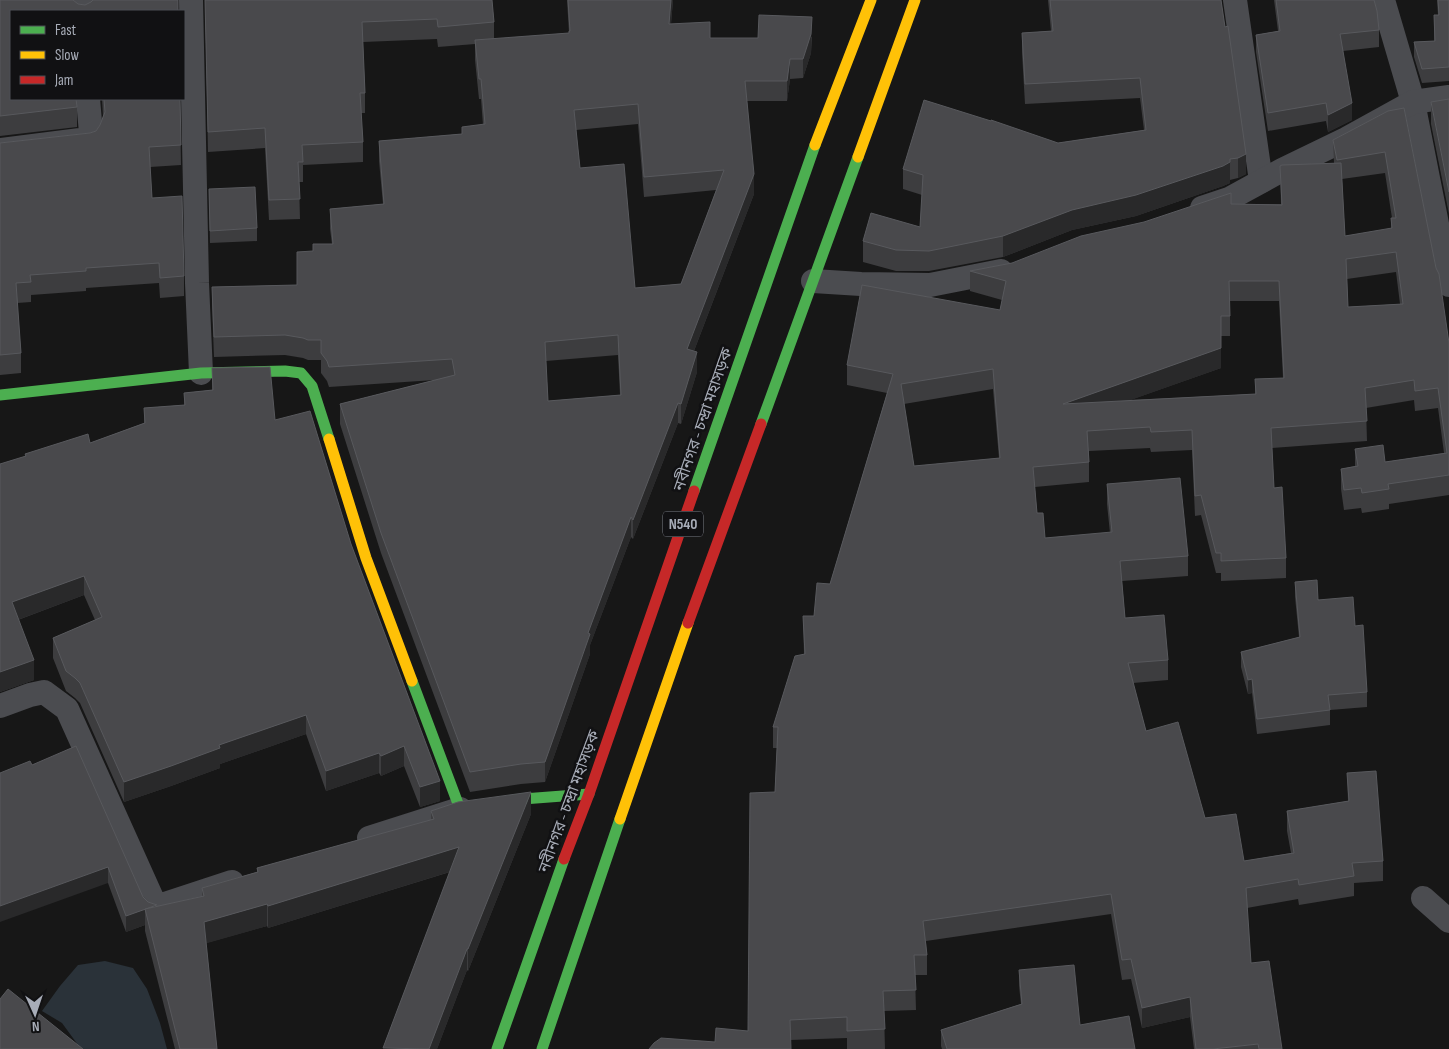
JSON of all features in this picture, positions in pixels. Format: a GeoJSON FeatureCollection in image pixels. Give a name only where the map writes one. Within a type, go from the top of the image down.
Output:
{"type":"FeatureCollection","features":[{"type":"Feature","properties":{"kind":"main road","name":"নবীনগর - চন্দ্রা মহাসড়ক"},"geometry":{"type":"LineString","coordinates":[[497,1049],[556,878],[589,794],[807,165],[872,0]]}},
{"type":"Feature","properties":{"kind":"main road","name":"N540"},"geometry":{"type":"LineString","coordinates":[[542,1049],[673,664],[914,0]]}},
{"type":"Feature","properties":{"kind":"main road"},"geometry":{"type":"LineString","coordinates":[[0,395],[202,373],[285,371],[301,374],[312,386],[366,558],[460,809],[523,799],[589,794]]}},
{"type":"Feature","properties":{"kind":"street"},"geometry":{"type":"LineString","coordinates":[[191,0],[197,283],[202,373]]}},
{"type":"Feature","properties":{"kind":"street"},"geometry":{"type":"LineString","coordinates":[[1235,0],[1261,181]]}},
{"type":"Feature","properties":{"kind":"street"},"geometry":{"type":"LineString","coordinates":[[1383,0],[1413,102],[1449,285]]}},
{"type":"Feature","properties":{"kind":"street"},"geometry":{"type":"LineString","coordinates":[[1185,214],[1229,199],[1413,102],[1449,97]]}},
{"type":"Feature","properties":{"kind":"street"},"geometry":{"type":"LineString","coordinates":[[0,150],[88,139],[90,133],[88,100]]}},
{"type":"Feature","properties":{"kind":"street"},"geometry":{"type":"LineString","coordinates":[[813,281],[930,285],[1007,270],[1024,263]]}},
{"type":"Feature","properties":{"kind":"street"},"geometry":{"type":"LineString","coordinates":[[0,706],[44,692],[67,709],[156,907],[251,876]]}},
{"type":"Feature","properties":{"kind":"street"},"geometry":{"type":"LineString","coordinates":[[346,846],[460,809]]}},
{"type":"Feature","properties":{"kind":"street"},"geometry":{"type":"LineString","coordinates":[[1423,898],[1449,921]]}},
{"type":"Feature","properties":{"kind":"shaded area"},"geometry":{"type":"Polygon","coordinates":[[[105,961],[133,968],[147,989],[160,1023],[167,1049],[81,1049],[62,1023],[42,1011],[78,965],[105,961]]]}},
{"type":"Feature","properties":{"kind":"building"},"geometry":{"type":"Polygon","coordinates":[[[0,0],[73,0],[78,4],[85,5],[93,0],[178,0],[178,10],[10,10],[10,100],[76,100],[77,107],[0,116],[0,0]]]}},
{"type":"Feature","properties":{"kind":"building"},"geometry":{"type":"Polygon","coordinates":[[[205,0],[492,0],[494,22],[438,27],[437,19],[362,22],[365,93],[360,93],[363,142],[302,145],[303,162],[298,162],[300,199],[269,200],[265,128],[208,132],[205,0]]]}},
{"type":"Feature","properties":{"kind":"building"},"geometry":{"type":"Polygon","coordinates":[[[568,0],[671,0],[669,24],[710,22],[710,38],[758,38],[759,15],[812,17],[811,34],[803,59],[790,59],[787,81],[745,81],[754,174],[687,349],[697,352],[681,404],[678,403],[633,520],[631,517],[588,633],[590,634],[545,762],[470,772],[381,533],[340,404],[455,375],[452,359],[329,367],[321,353],[321,340],[308,340],[285,335],[214,337],[212,287],[297,285],[297,252],[313,251],[313,244],[333,244],[330,209],[384,204],[379,141],[462,134],[462,127],[485,124],[475,40],[569,33],[568,0]],[[638,104],[574,110],[580,168],[624,164],[635,288],[681,284],[724,170],[644,177],[638,104]],[[618,335],[545,342],[548,401],[621,395],[618,335]]]}},
{"type":"Feature","properties":{"kind":"building"},"geometry":{"type":"Polygon","coordinates":[[[1050,0],[1221,0],[1225,27],[1228,26],[1246,154],[1230,159],[1230,162],[1223,166],[1136,195],[1072,210],[1003,236],[929,251],[896,250],[863,241],[871,213],[920,227],[923,175],[903,169],[924,100],[1058,143],[1146,130],[1140,78],[1025,84],[1022,33],[1053,31],[1050,0]]]}},
{"type":"Feature","properties":{"kind":"building"},"geometry":{"type":"Polygon","coordinates":[[[1276,0],[1374,0],[1379,30],[1340,34],[1352,103],[1328,115],[1326,103],[1268,113],[1256,35],[1280,31],[1276,0]]]}},
{"type":"Feature","properties":{"kind":"building"},"geometry":{"type":"Polygon","coordinates":[[[1438,0],[1449,0],[1449,67],[1422,69],[1414,42],[1435,41],[1434,15],[1439,15],[1438,0]]]}},
{"type":"Feature","properties":{"kind":"building"},"geometry":{"type":"Polygon","coordinates":[[[1449,99],[1449,192],[1431,102],[1449,99]]]}},
{"type":"Feature","properties":{"kind":"building"},"geometry":{"type":"Polygon","coordinates":[[[104,100],[180,100],[181,145],[149,147],[152,198],[182,196],[184,276],[160,278],[159,263],[86,268],[86,271],[30,275],[31,282],[16,283],[21,353],[0,355],[0,143],[90,133],[96,131],[105,112],[104,100]]]}},
{"type":"Feature","properties":{"kind":"building"},"geometry":{"type":"Polygon","coordinates":[[[1404,108],[1436,268],[1439,274],[1449,343],[1449,475],[1388,484],[1389,489],[1362,493],[1361,488],[1344,490],[1341,469],[1358,466],[1355,449],[1383,445],[1385,462],[1447,453],[1438,388],[1415,391],[1414,380],[1365,388],[1367,421],[1271,428],[1274,488],[1282,487],[1286,558],[1221,561],[1221,553],[1216,553],[1201,495],[1195,496],[1192,430],[1151,432],[1150,427],[1087,431],[1089,462],[1033,467],[1037,513],[1043,513],[1045,538],[1112,532],[1107,484],[1180,478],[1188,556],[1120,561],[1125,618],[1164,615],[1168,660],[1128,663],[1146,731],[1178,722],[1205,818],[1236,814],[1244,861],[1294,853],[1287,811],[1349,801],[1347,773],[1376,771],[1383,861],[1352,863],[1354,876],[1299,885],[1298,879],[1246,888],[1251,963],[1269,961],[1282,1049],[1259,1049],[1258,1044],[1196,1049],[1190,997],[1142,1008],[1131,959],[1122,960],[1111,894],[923,921],[927,955],[914,955],[916,990],[883,991],[885,1029],[847,1031],[847,1017],[790,1020],[791,1049],[649,1049],[661,1038],[715,1042],[716,1028],[748,1031],[750,793],[775,792],[778,727],[773,727],[795,656],[805,654],[803,616],[814,616],[817,583],[830,584],[893,374],[847,365],[862,285],[1000,310],[1006,281],[970,271],[1012,263],[1081,236],[1144,222],[1231,193],[1231,204],[1282,205],[1280,166],[1282,165],[1341,163],[1345,236],[1392,228],[1391,218],[1396,218],[1385,152],[1337,160],[1333,140],[1388,111],[1404,108]],[[1396,252],[1346,259],[1348,307],[1403,304],[1396,252]],[[1229,281],[1230,316],[1221,316],[1221,348],[1063,404],[1256,394],[1255,379],[1284,378],[1279,281],[1229,281]],[[993,369],[901,384],[914,466],[1000,458],[993,369]]]}},
{"type":"Feature","properties":{"kind":"building"},"geometry":{"type":"Polygon","coordinates":[[[255,187],[257,228],[210,231],[209,189],[255,187]]]}},
{"type":"Feature","properties":{"kind":"building"},"geometry":{"type":"Polygon","coordinates":[[[270,367],[275,420],[310,411],[351,544],[440,781],[420,787],[404,746],[381,756],[379,753],[326,771],[306,715],[219,745],[220,748],[124,782],[80,683],[66,671],[53,638],[102,617],[84,576],[12,602],[34,660],[0,672],[0,464],[88,434],[90,443],[145,423],[144,408],[185,405],[184,393],[213,390],[212,368],[270,367]]]}},
{"type":"Feature","properties":{"kind":"building"},"geometry":{"type":"Polygon","coordinates":[[[1317,580],[1318,600],[1353,597],[1355,626],[1363,625],[1367,692],[1328,695],[1330,710],[1257,719],[1252,679],[1248,680],[1241,652],[1300,637],[1295,582],[1317,580]]]}},
{"type":"Feature","properties":{"kind":"building"},"geometry":{"type":"Polygon","coordinates":[[[76,746],[143,897],[148,902],[157,905],[126,916],[108,867],[0,906],[0,773],[30,761],[32,765],[76,746]]]}},
{"type":"Feature","properties":{"kind":"building"},"geometry":{"type":"Polygon","coordinates":[[[531,792],[467,949],[429,1049],[383,1048],[459,847],[268,906],[267,904],[204,922],[217,1049],[180,1049],[145,909],[204,896],[202,888],[258,872],[257,868],[434,819],[431,811],[458,802],[531,792]]]}},
{"type":"Feature","properties":{"kind":"building"},"geometry":{"type":"Polygon","coordinates":[[[1074,965],[1080,1025],[1129,1016],[1135,1049],[947,1049],[941,1030],[1022,1004],[1019,970],[1074,965]]]}},
{"type":"Feature","properties":{"kind":"building"},"geometry":{"type":"Polygon","coordinates":[[[8,989],[83,1049],[0,1049],[0,999],[8,989]]]}},
{"type":"Feature","properties":{"kind":"traffic: fast"},"geometry":{"type":"LineString","coordinates":[[694,491],[815,145]]}},
{"type":"Feature","properties":{"kind":"traffic: fast"},"geometry":{"type":"LineString","coordinates":[[761,424],[858,157]]}},
{"type":"Feature","properties":{"kind":"traffic: fast"},"geometry":{"type":"LineString","coordinates":[[0,395],[201,373],[285,371],[301,373],[312,386],[329,439]]}},
{"type":"Feature","properties":{"kind":"traffic: fast"},"geometry":{"type":"LineString","coordinates":[[412,681],[460,809],[523,799],[589,794]]}},
{"type":"Feature","properties":{"kind":"traffic: fast"},"geometry":{"type":"LineString","coordinates":[[542,1049],[620,819]]}},
{"type":"Feature","properties":{"kind":"traffic: fast"},"geometry":{"type":"LineString","coordinates":[[497,1049],[564,859]]}},
{"type":"Feature","properties":{"kind":"traffic: slow"},"geometry":{"type":"LineString","coordinates":[[815,145],[871,0]]}},
{"type":"Feature","properties":{"kind":"traffic: slow"},"geometry":{"type":"LineString","coordinates":[[858,157],[915,0]]}},
{"type":"Feature","properties":{"kind":"traffic: slow"},"geometry":{"type":"LineString","coordinates":[[329,439],[366,558],[412,681]]}},
{"type":"Feature","properties":{"kind":"traffic: slow"},"geometry":{"type":"LineString","coordinates":[[620,819],[688,623]]}},
{"type":"Feature","properties":{"kind":"traffic: jam"},"geometry":{"type":"LineString","coordinates":[[688,623],[761,424]]}},
{"type":"Feature","properties":{"kind":"traffic: jam"},"geometry":{"type":"LineString","coordinates":[[564,859],[589,794],[694,491]]}}]}
